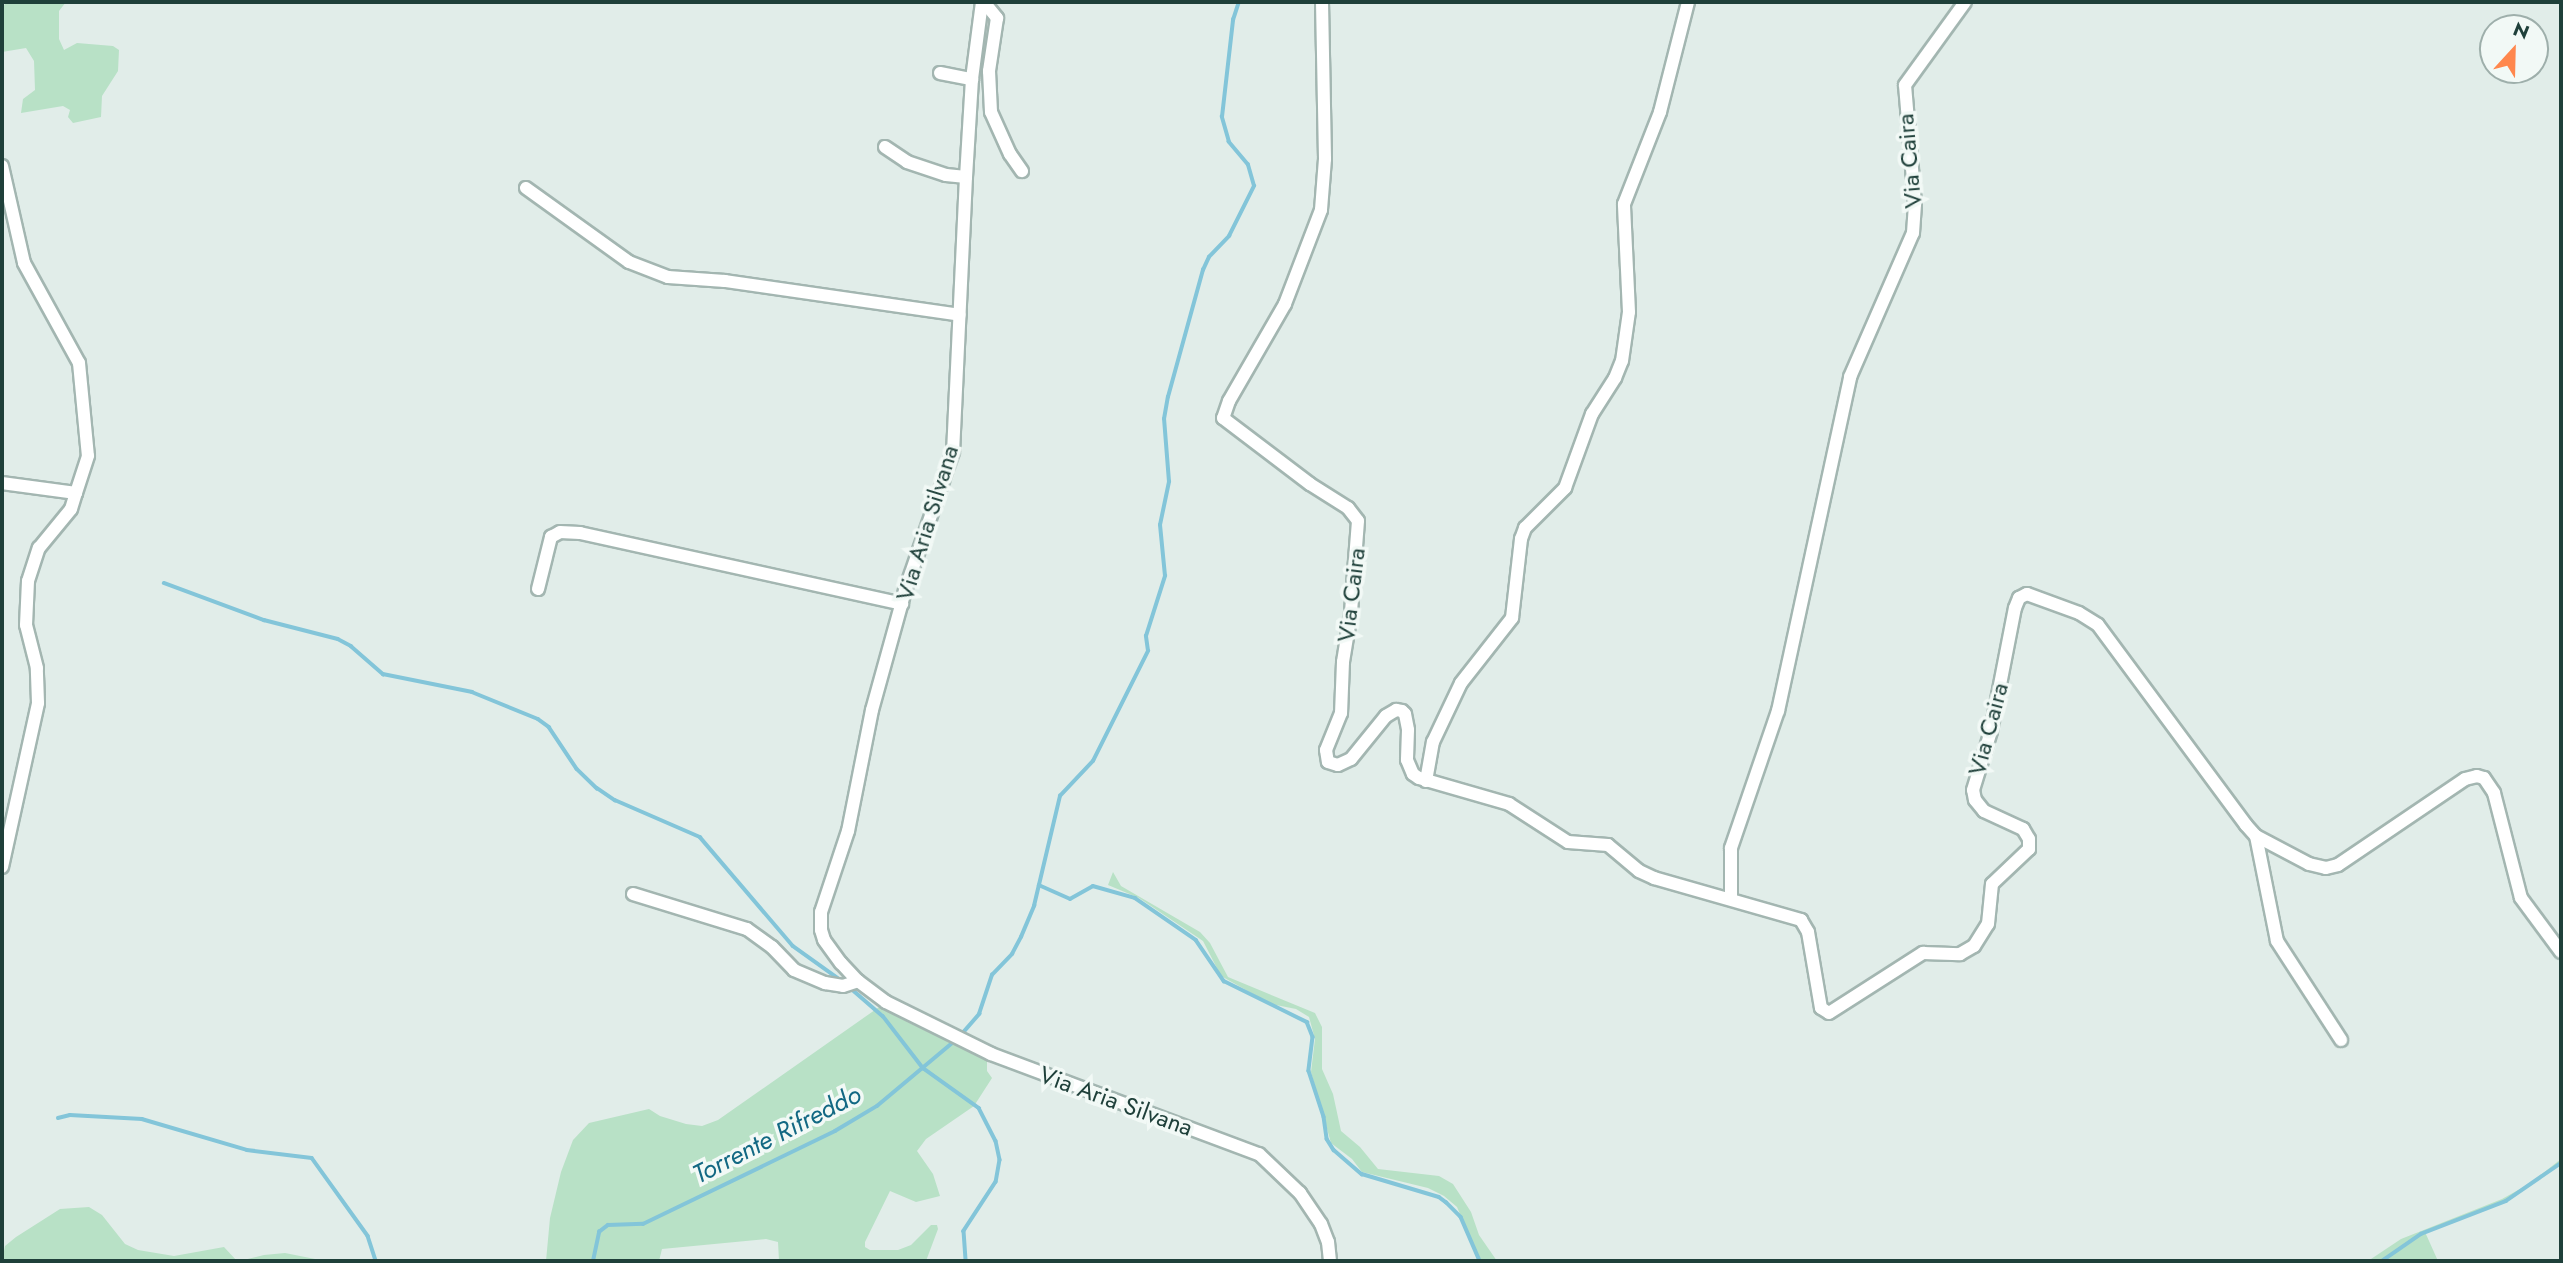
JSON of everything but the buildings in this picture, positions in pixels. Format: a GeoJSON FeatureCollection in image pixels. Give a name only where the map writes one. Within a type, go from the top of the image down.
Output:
{"type":"FeatureCollection","features":[{"type":"Feature","properties":{"kind":"street","name":"Via Aria Silvana"},"geometry":{"type":"LineString","coordinates":[[983,2],[972,79],[953,452],[902,604],[872,710],[848,831],[821,912],[824,940],[858,981],[886,1002],[909,1014],[991,1054],[1259,1154],[1300,1193],[1321,1224],[1328,1242],[1329,1261]]}},
{"type":"Feature","properties":{"kind":"street","name":"Via Aria Silvana"},"geometry":{"type":"LineString","coordinates":[[983,2],[997,18],[989,71],[991,113],[1010,154],[1022,171]]}},
{"type":"Feature","properties":{"kind":"street","name":"Via Caira"},"geometry":{"type":"LineString","coordinates":[[1322,2],[1325,159],[1321,210],[1285,304],[1228,401],[1223,418],[1310,484],[1348,508],[1358,521],[1340,713],[1325,760],[1338,765],[1351,759],[1386,716],[1396,710],[1402,711],[1407,718],[1409,768],[1413,774],[1426,781],[1509,804],[1568,842],[1608,845],[1647,875],[1731,898],[1759,909],[1784,913],[1804,923],[1821,1008],[1826,1013],[1923,953],[1960,954],[1980,940],[1988,924],[1992,884],[2029,849],[2029,839],[2023,829],[1984,811],[1975,800],[1973,790],[1991,731],[2015,608],[2024,595],[2079,613],[2098,625],[2190,753],[2256,836],[2309,864],[2332,867],[2465,779],[2481,776],[2491,785],[2521,898],[2561,952]]}},
{"type":"Feature","properties":{"kind":"street"},"geometry":{"type":"LineString","coordinates":[[1426,781],[1433,742],[1461,683],[1513,618],[1521,539],[1525,528],[1565,488],[1592,414],[1615,379],[1622,361],[1629,312],[1624,204],[1660,112],[1688,2]]}},
{"type":"Feature","properties":{"kind":"street","name":"Via Caira"},"geometry":{"type":"LineString","coordinates":[[1731,898],[1731,848],[1778,711],[1850,377],[1913,233],[1915,204],[1905,85],[1965,2]]}},
{"type":"Feature","properties":{"kind":"street"},"geometry":{"type":"LineString","coordinates":[[940,73],[972,79]]}},
{"type":"Feature","properties":{"kind":"street"},"geometry":{"type":"LineString","coordinates":[[884,147],[907,162],[966,177]]}},
{"type":"Feature","properties":{"kind":"street"},"geometry":{"type":"LineString","coordinates":[[2,166],[24,263],[79,363],[88,456],[71,509],[39,548],[28,581],[26,625],[37,668],[38,703],[2,866]]}},
{"type":"Feature","properties":{"kind":"street"},"geometry":{"type":"LineString","coordinates":[[526,188],[629,262],[668,277],[725,281],[960,315]]}},
{"type":"Feature","properties":{"kind":"street"},"geometry":{"type":"LineString","coordinates":[[2,484],[76,493]]}},
{"type":"Feature","properties":{"kind":"street"},"geometry":{"type":"LineString","coordinates":[[538,589],[551,537],[560,532],[580,533],[902,604]]}},
{"type":"Feature","properties":{"kind":"street","name":"Via Caira"},"geometry":{"type":"LineString","coordinates":[[2256,836],[2277,941],[2340,1040]]}},
{"type":"Feature","properties":{"kind":"street"},"geometry":{"type":"LineString","coordinates":[[633,894],[747,929],[772,947],[794,970],[825,983],[843,986],[858,981]]}},
{"type":"Feature","properties":{"kind":"green space"},"geometry":{"type":"Polygon","coordinates":[[[6,2],[66,2],[59,11],[59,39],[64,50],[77,43],[113,46],[119,50],[118,71],[102,96],[101,117],[73,123],[68,117],[70,110],[63,106],[21,113],[23,99],[35,90],[34,61],[26,48],[2,52],[2,9],[6,2]]]}},
{"type":"Feature","properties":{"kind":"green space"},"geometry":{"type":"Polygon","coordinates":[[[1113,872],[1121,886],[1200,932],[1210,943],[1228,977],[1315,1013],[1322,1027],[1322,1069],[1333,1094],[1341,1131],[1360,1147],[1378,1169],[1439,1176],[1453,1184],[1471,1212],[1479,1235],[1497,1261],[1480,1261],[1457,1207],[1444,1196],[1428,1188],[1362,1172],[1352,1159],[1331,1143],[1311,1072],[1315,1039],[1309,1017],[1296,1009],[1271,1004],[1221,976],[1203,941],[1139,898],[1108,885],[1113,872]]]}},
{"type":"Feature","properties":{"kind":"green space"},"geometry":{"type":"Polygon","coordinates":[[[882,1005],[987,1058],[987,1071],[992,1078],[974,1106],[926,1139],[917,1151],[933,1174],[940,1196],[916,1202],[890,1191],[865,1242],[865,1247],[870,1250],[898,1250],[911,1245],[931,1225],[937,1225],[938,1229],[926,1261],[779,1261],[778,1242],[766,1239],[662,1249],[659,1261],[546,1261],[550,1218],[561,1172],[573,1140],[589,1123],[649,1109],[660,1116],[686,1124],[702,1126],[718,1120],[882,1005]]]}},
{"type":"Feature","properties":{"kind":"green space"},"geometry":{"type":"Polygon","coordinates":[[[2561,1159],[2554,1168],[2511,1199],[2425,1232],[2438,1261],[2368,1261],[2401,1239],[2502,1199],[2529,1184],[2561,1159]]]}},
{"type":"Feature","properties":{"kind":"green space"},"geometry":{"type":"Polygon","coordinates":[[[89,1207],[102,1215],[125,1244],[138,1250],[174,1256],[224,1247],[237,1261],[2,1261],[5,1246],[60,1209],[89,1207]]]}},
{"type":"Feature","properties":{"kind":"green space"},"geometry":{"type":"Polygon","coordinates":[[[285,1253],[325,1261],[239,1261],[264,1255],[285,1253]]]}},
{"type":"Feature","properties":{"kind":"waterway","name":"Torrente Rifreddo"},"geometry":{"type":"LineString","coordinates":[[961,1035],[979,1014],[992,975],[1012,954],[1034,906],[1060,796],[1093,761],[1148,651],[1146,636],[1165,576],[1160,525],[1169,482],[1164,419],[1168,397],[1203,270],[1209,257],[1229,236],[1254,186],[1248,165],[1229,142],[1222,117],[1233,20],[1239,2]]}},
{"type":"Feature","properties":{"kind":"waterway"},"geometry":{"type":"LineString","coordinates":[[164,583],[264,620],[338,639],[351,646],[383,674],[472,692],[538,719],[549,727],[577,769],[597,788],[615,800],[700,837],[793,946],[842,981]]}},
{"type":"Feature","properties":{"kind":"waterway"},"geometry":{"type":"LineString","coordinates":[[1039,885],[1070,899],[1093,886],[1135,898],[1196,940],[1224,981],[1307,1022],[1313,1037],[1309,1071],[1324,1117],[1327,1139],[1334,1150],[1362,1174],[1439,1197],[1446,1202],[1461,1217],[1480,1261]]}},
{"type":"Feature","properties":{"kind":"waterway"},"geometry":{"type":"LineString","coordinates":[[854,991],[883,1016],[923,1068],[979,1108],[996,1141],[1000,1160],[996,1182],[964,1231],[966,1261]]}},
{"type":"Feature","properties":{"kind":"waterway","name":"Torrente Rifreddo"},"geometry":{"type":"LineString","coordinates":[[593,1261],[599,1232],[608,1225],[643,1224],[835,1131],[877,1106],[956,1040]]}},
{"type":"Feature","properties":{"kind":"waterway"},"geometry":{"type":"LineString","coordinates":[[58,1118],[70,1115],[142,1119],[247,1150],[312,1158],[368,1236],[376,1261]]}},
{"type":"Feature","properties":{"kind":"waterway"},"geometry":{"type":"LineString","coordinates":[[2382,1261],[2421,1234],[2506,1201],[2561,1163]]}}]}
